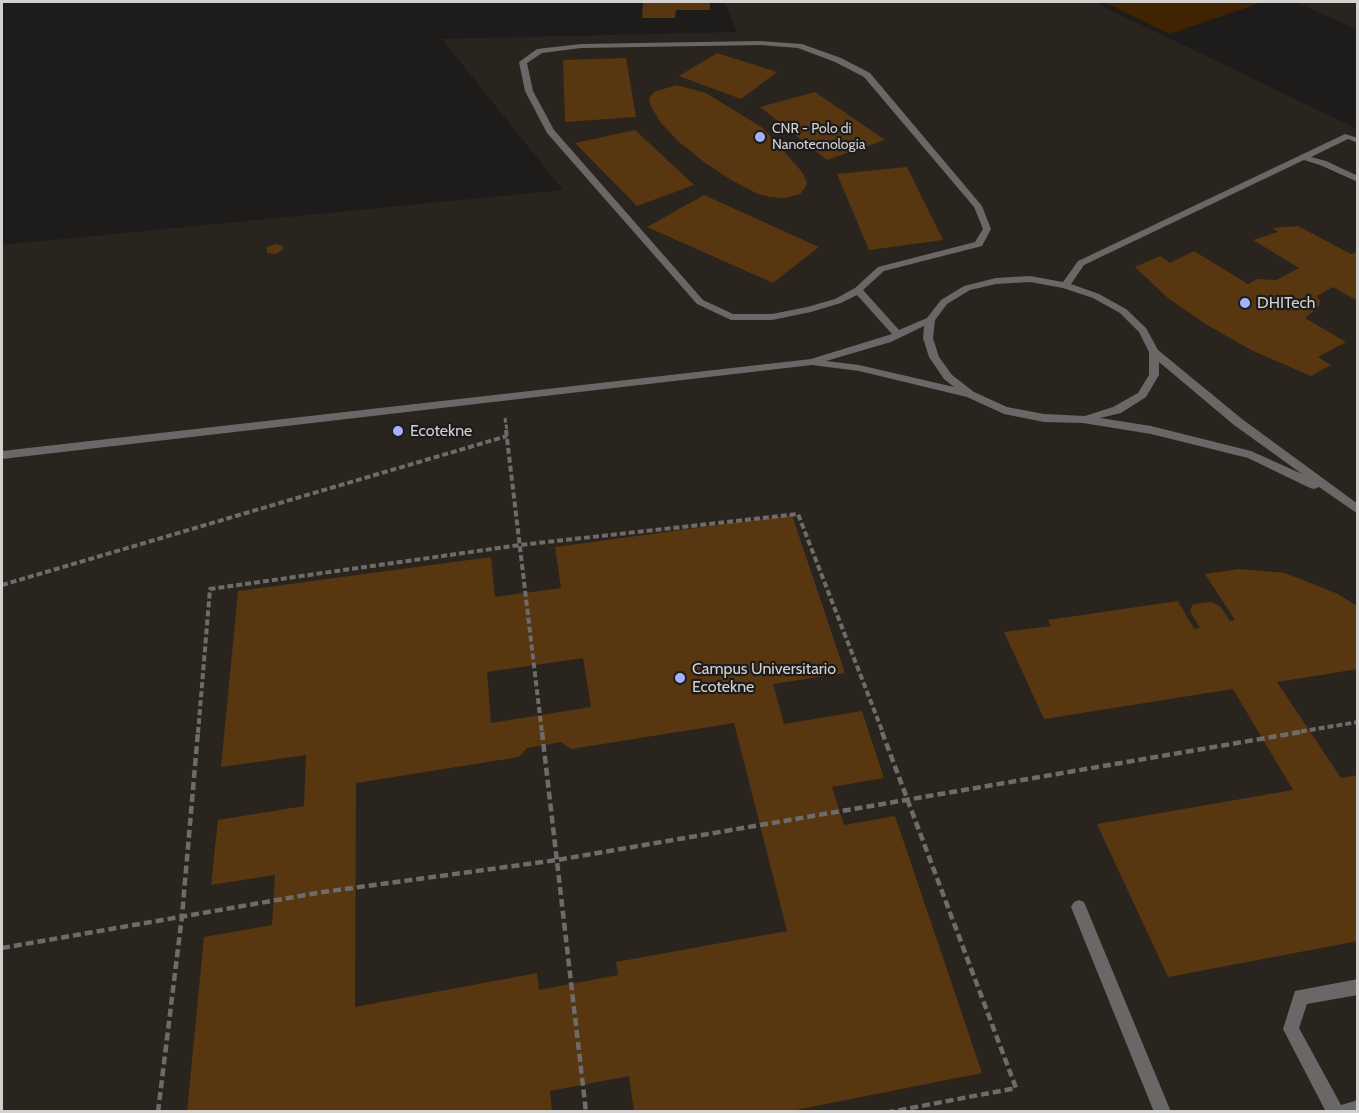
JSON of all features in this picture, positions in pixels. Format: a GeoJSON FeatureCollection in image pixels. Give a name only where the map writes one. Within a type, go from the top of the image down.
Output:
{"type":"FeatureCollection","features":[{"type":"Feature","properties":{"kind":"lane"},"geometry":{"type":"LineString","coordinates":[[760,43],[799,46],[838,60],[867,75],[978,206],[987,230],[979,244],[881,269],[858,290],[828,304],[772,317],[731,317],[700,302],[550,131],[529,91],[523,62],[540,51],[580,46],[760,43]]}},
{"type":"Feature","properties":{"kind":"lane"},"geometry":{"type":"LineString","coordinates":[[1065,285],[1082,263],[1348,136],[1358,141]]}},
{"type":"Feature","properties":{"kind":"lane"},"geometry":{"type":"LineString","coordinates":[[1303,157],[1323,163],[1358,180]]}},
{"type":"Feature","properties":{"kind":"lane"},"geometry":{"type":"LineString","coordinates":[[2,455],[811,362],[887,340],[930,320],[944,302],[967,288],[996,280],[1030,279],[1065,285],[1096,296],[1123,311],[1143,330],[1154,352],[1238,422],[1358,510]]}},
{"type":"Feature","properties":{"kind":"lane"},"geometry":{"type":"LineString","coordinates":[[858,290],[898,335]]}},
{"type":"Feature","properties":{"kind":"lane"},"geometry":{"type":"LineString","coordinates":[[930,320],[928,338],[934,357],[948,377],[970,394]]}},
{"type":"Feature","properties":{"kind":"lane"},"geometry":{"type":"LineString","coordinates":[[1083,419],[1117,410],[1142,395],[1154,375],[1154,352]]}},
{"type":"Feature","properties":{"kind":"lane"},"geometry":{"type":"LineString","coordinates":[[811,362],[859,368],[970,394],[1004,410],[1044,418],[1083,419],[1151,430],[1251,455],[1342,499]]}},
{"type":"Feature","properties":{"kind":"lane"},"geometry":{"type":"LineString","coordinates":[[1079,907],[1162,1112]]}},
{"type":"Feature","properties":{"kind":"lane"},"geometry":{"type":"LineString","coordinates":[[1336,1112],[1291,1029],[1301,997],[1358,987]]}},
{"type":"Feature","properties":{"kind":"lane"},"geometry":{"type":"LineString","coordinates":[[1344,1112],[1358,1108]]}},
{"type":"Feature","properties":{"kind":"path"},"geometry":{"type":"LineString","coordinates":[[503,398],[586,1112]]}},
{"type":"Feature","properties":{"kind":"path"},"geometry":{"type":"LineString","coordinates":[[2,585],[507,436]]}},
{"type":"Feature","properties":{"kind":"path"},"geometry":{"type":"LineString","coordinates":[[158,1112],[182,916],[210,589],[520,545],[798,514],[872,702],[1016,1088],[890,1112]]}},
{"type":"Feature","properties":{"kind":"path"},"geometry":{"type":"LineString","coordinates":[[2,948],[322,892],[557,860],[1358,722]]}},
{"type":"Feature","properties":{"kind":"shaded area","name":"Campus Universitario Ecotekne"},"geometry":{"type":"Polygon","coordinates":[[[724,2],[1094,2],[1357,129],[1357,1111],[2,1112],[2,245],[563,190],[442,39],[737,32],[724,2]]]}},
{"type":"Feature","properties":{"kind":"shaded area"},"geometry":{"type":"Polygon","coordinates":[[[1104,2],[1263,2],[1169,34],[1104,2]]]}},
{"type":"Feature","properties":{"kind":"shaded area"},"geometry":{"type":"Polygon","coordinates":[[[1295,2],[1357,2],[1357,29],[1295,2]]]}},
{"type":"Feature","properties":{"kind":"building"},"geometry":{"type":"Polygon","coordinates":[[[643,2],[710,2],[710,10],[676,10],[675,18],[642,18],[643,2]]]}},
{"type":"Feature","properties":{"kind":"building"},"geometry":{"type":"Polygon","coordinates":[[[717,53],[777,72],[741,99],[679,76],[717,53]]]}},
{"type":"Feature","properties":{"kind":"building"},"geometry":{"type":"Polygon","coordinates":[[[626,58],[636,117],[565,122],[563,60],[626,58]]]}},
{"type":"Feature","properties":{"kind":"building"},"geometry":{"type":"Polygon","coordinates":[[[676,85],[706,93],[763,128],[802,172],[807,182],[800,194],[785,198],[758,194],[731,180],[679,142],[661,123],[651,107],[649,98],[654,92],[676,85]]]}},
{"type":"Feature","properties":{"kind":"building"},"geometry":{"type":"Polygon","coordinates":[[[815,92],[885,140],[827,160],[760,107],[815,92]]]}},
{"type":"Feature","properties":{"kind":"building"},"geometry":{"type":"Polygon","coordinates":[[[635,130],[694,185],[637,206],[575,143],[635,130]]]}},
{"type":"Feature","properties":{"kind":"building"},"geometry":{"type":"Polygon","coordinates":[[[907,167],[943,240],[869,250],[837,174],[907,167]]]}},
{"type":"Feature","properties":{"kind":"building"},"geometry":{"type":"Polygon","coordinates":[[[704,195],[819,247],[773,283],[647,227],[704,195]]]}},
{"type":"Feature","properties":{"kind":"building"},"geometry":{"type":"Polygon","coordinates":[[[1298,226],[1351,254],[1358,251],[1358,301],[1333,287],[1317,296],[1320,301],[1319,306],[1305,318],[1346,342],[1318,357],[1331,365],[1311,376],[1253,351],[1207,325],[1168,298],[1135,267],[1160,256],[1170,263],[1194,251],[1248,284],[1257,279],[1276,280],[1299,268],[1253,240],[1278,232],[1272,228],[1298,226]]]}},
{"type":"Feature","properties":{"kind":"building"},"geometry":{"type":"Polygon","coordinates":[[[275,244],[284,249],[276,254],[267,253],[267,247],[275,244]]]}},
{"type":"Feature","properties":{"kind":"building"},"geometry":{"type":"Polygon","coordinates":[[[792,515],[845,673],[773,684],[784,724],[862,711],[884,778],[832,787],[844,825],[895,816],[982,1073],[786,1112],[634,1112],[629,1076],[550,1091],[552,1112],[187,1112],[204,937],[272,925],[275,875],[211,885],[218,820],[304,806],[306,755],[221,767],[238,591],[491,557],[495,597],[561,588],[555,547],[792,515]],[[583,658],[487,672],[491,723],[591,707],[583,658]],[[734,723],[571,749],[561,742],[527,748],[519,757],[356,783],[355,1007],[537,973],[539,990],[618,975],[616,962],[787,931],[734,723]]]}},
{"type":"Feature","properties":{"kind":"building"},"geometry":{"type":"Polygon","coordinates":[[[1239,569],[1285,573],[1338,594],[1358,607],[1358,669],[1277,682],[1341,778],[1358,775],[1358,941],[1168,977],[1097,824],[1293,790],[1233,689],[1044,719],[1004,632],[1051,626],[1048,620],[1178,601],[1194,629],[1200,628],[1190,611],[1193,604],[1212,602],[1221,607],[1230,621],[1235,620],[1205,574],[1239,569]]]}},
{"type":"Feature","properties":{"kind":"place","name":"CNR - Polo di Nanotecnologia"},"geometry":{"type":"Point","coordinates":[760,137]}},
{"type":"Feature","properties":{"kind":"place","name":"DHITech"},"geometry":{"type":"Point","coordinates":[1245,303]}},
{"type":"Feature","properties":{"kind":"place","name":"Ecotekne"},"geometry":{"type":"Point","coordinates":[398,431]}},
{"type":"Feature","properties":{"kind":"place","name":"Campus Universitario Ecotekne"},"geometry":{"type":"Point","coordinates":[680,678]}}]}
